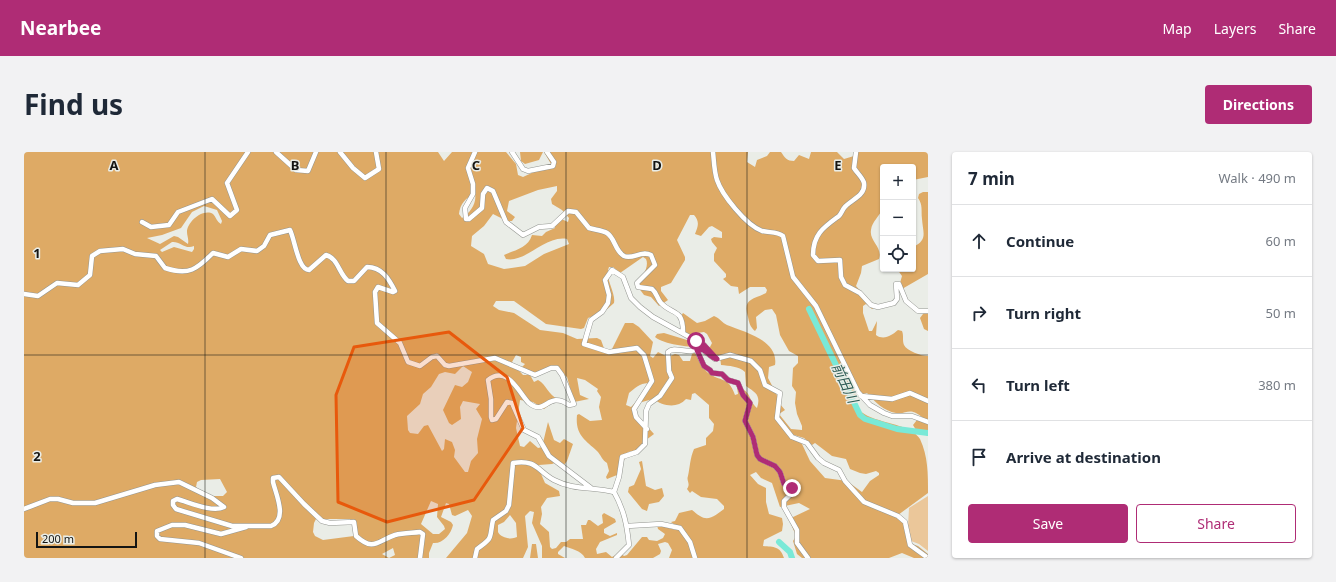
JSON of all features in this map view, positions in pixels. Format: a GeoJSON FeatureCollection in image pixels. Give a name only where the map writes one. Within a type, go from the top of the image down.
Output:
{"type":"FeatureCollection","features":[{"type":"Feature","properties":{"kind":"street"},"geometry":{"type":"LineString","coordinates":[[142,222],[151,227],[169,225],[178,212],[212,199],[230,216],[237,210],[226,183],[248,152]]}},
{"type":"Feature","properties":{"kind":"street"},"geometry":{"type":"LineString","coordinates":[[276,152],[296,170],[308,172],[316,152]]}},
{"type":"Feature","properties":{"kind":"street"},"geometry":{"type":"LineString","coordinates":[[340,152],[353,168],[365,178],[379,169],[376,152]]}},
{"type":"Feature","properties":{"kind":"street"},"geometry":{"type":"LineString","coordinates":[[475,152],[468,168],[473,184],[473,194],[465,208],[466,219],[469,219],[482,208],[483,194],[487,188],[493,191],[506,222],[523,235],[539,227],[552,226],[568,211],[576,212],[589,228],[602,231],[609,235],[619,251],[625,256],[630,257],[643,253],[651,255],[655,265],[637,283],[638,287],[652,289],[662,304],[674,310],[683,324],[683,332]]}},
{"type":"Feature","properties":{"kind":"street"},"geometry":{"type":"LineString","coordinates":[[512,152],[523,170],[528,171],[553,166],[554,162],[547,152]]}},
{"type":"Feature","properties":{"kind":"street"},"geometry":{"type":"LineString","coordinates":[[713,152],[717,181],[728,200],[762,231],[776,232],[783,236],[793,277],[816,306],[853,384],[861,396],[874,408],[884,413],[892,416],[912,416],[928,422]]}},
{"type":"Feature","properties":{"kind":"street"},"geometry":{"type":"LineString","coordinates":[[856,152],[854,168],[864,182],[862,194],[845,208],[840,215],[824,227],[813,246],[813,255],[818,261],[840,260],[841,277],[845,285],[860,293],[871,305],[878,307],[894,303],[897,299],[896,284],[899,284],[906,301],[918,312],[921,313],[928,311]]}},
{"type":"Feature","properties":{"kind":"street"},"geometry":{"type":"LineString","coordinates":[[24,294],[38,296],[57,283],[78,285],[90,276],[92,256],[100,251],[123,249],[135,254],[151,254],[158,257],[165,268],[175,270],[193,270],[199,268],[213,253],[228,257],[241,249],[257,250],[264,246],[270,235],[290,230],[299,261],[302,268],[306,270],[309,270],[326,255],[330,256],[335,261],[348,281],[354,280],[367,267],[373,267],[386,276],[395,291],[393,292],[382,287],[378,287],[375,292],[377,323],[392,334],[400,343],[408,362],[411,364],[420,366],[432,357],[438,356],[445,365],[449,366],[495,358],[535,375],[551,368],[557,368],[574,404],[569,405],[560,399],[555,399],[545,405],[537,407],[530,404],[513,381],[502,377],[492,377],[488,380],[492,399],[491,418],[492,420],[496,419],[507,402],[512,403],[524,430],[538,437],[549,456],[591,488]]}},
{"type":"Feature","properties":{"kind":"street"},"geometry":{"type":"LineString","coordinates":[[646,429],[636,418],[634,409],[652,381],[644,355],[637,348],[609,352],[584,344],[591,320],[602,312],[608,303],[609,295],[605,280],[612,270],[623,277],[631,298],[640,307],[665,324],[683,332],[704,345],[717,359]]}},
{"type":"Feature","properties":{"kind":"street"},"geometry":{"type":"LineString","coordinates":[[616,558],[629,545],[624,511],[614,492],[619,476],[622,457],[631,455],[642,448],[646,438],[646,411],[649,404],[660,396],[672,378],[669,371],[668,352],[673,349],[687,352],[702,348],[717,359],[730,355],[746,359],[757,365],[765,384],[780,393],[777,418],[792,437],[807,443],[818,458],[824,463],[839,470],[845,481],[864,502],[898,516],[904,522],[910,545],[928,558]]}},
{"type":"Feature","properties":{"kind":"street"},"geometry":{"type":"LineString","coordinates":[[697,350],[704,366],[712,373],[722,374],[728,380],[738,383],[743,395],[750,403],[745,421],[753,437],[757,455],[760,459],[775,466],[780,472],[784,484],[792,488],[790,495],[784,501],[784,507],[797,530],[797,542],[808,558]]}},
{"type":"Feature","properties":{"kind":"street"},"geometry":{"type":"LineString","coordinates":[[861,396],[892,399],[910,393],[928,401]]}},
{"type":"Feature","properties":{"kind":"street"},"geometry":{"type":"LineString","coordinates":[[476,558],[477,549],[492,537],[493,520],[506,511],[509,505],[513,463],[520,462],[535,465],[555,481],[575,488],[591,488],[614,492]]}},
{"type":"Feature","properties":{"kind":"street"},"geometry":{"type":"LineString","coordinates":[[24,509],[50,499],[58,499],[73,503],[95,503],[155,485],[178,482],[212,498],[224,507],[216,508],[177,499],[173,501],[173,507],[176,509],[214,522],[232,526],[271,526],[278,521],[280,509],[273,478],[279,476],[317,517],[330,523],[354,522],[356,536],[368,544],[376,544],[395,535],[420,532],[423,534],[420,558]]}},
{"type":"Feature","properties":{"kind":"street"},"geometry":{"type":"LineString","coordinates":[[627,526],[661,524],[680,528],[690,542],[695,558]]}},
{"type":"Feature","properties":{"kind":"street"},"geometry":{"type":"LineString","coordinates":[[241,558],[199,543],[160,539],[156,536],[157,530],[172,525],[186,525],[221,534],[249,526]]}},
{"type":"Feature","properties":{"kind":"highlighted area"},"geometry":{"type":"Polygon","coordinates":[[[449,332],[507,377],[523,428],[474,500],[387,522],[338,502],[336,395],[354,347],[449,332]]]}},
{"type":"Feature","properties":{"kind":"shaded area"},"geometry":{"type":"Polygon","coordinates":[[[24,152],[438,152],[444,161],[452,152],[506,152],[516,164],[518,175],[523,177],[551,164],[544,152],[748,152],[747,162],[755,167],[757,160],[767,156],[770,152],[781,152],[786,159],[794,161],[799,155],[809,159],[811,152],[837,152],[844,159],[854,156],[856,152],[928,152],[928,177],[916,179],[916,164],[880,164],[880,214],[873,224],[871,234],[878,247],[880,255],[879,259],[862,266],[856,286],[875,307],[872,309],[866,304],[863,306],[863,313],[869,331],[872,331],[877,321],[876,335],[879,337],[891,335],[898,330],[902,331],[903,343],[908,349],[914,353],[928,356],[928,436],[916,430],[913,425],[917,420],[923,418],[918,414],[914,412],[892,412],[877,403],[867,393],[855,396],[856,406],[862,412],[871,417],[913,432],[920,439],[923,445],[928,472],[928,493],[898,515],[904,520],[905,533],[909,543],[918,546],[928,554],[928,558],[914,558],[902,553],[889,558],[802,558],[797,554],[793,541],[796,536],[791,524],[791,518],[810,509],[799,503],[780,507],[772,483],[761,478],[756,472],[750,475],[758,484],[766,488],[766,502],[769,514],[782,518],[783,524],[782,531],[764,540],[763,546],[778,549],[781,551],[784,558],[669,558],[672,550],[668,543],[665,542],[658,544],[661,551],[660,554],[653,558],[585,558],[578,551],[564,546],[558,554],[565,558],[542,558],[542,546],[532,523],[534,512],[530,511],[525,516],[528,547],[523,558],[446,558],[467,533],[472,516],[468,510],[455,516],[452,515],[449,504],[446,503],[441,517],[451,522],[453,525],[448,535],[443,540],[433,543],[429,553],[429,558],[24,558],[24,152]],[[557,186],[538,190],[509,201],[507,211],[515,217],[512,221],[507,221],[493,214],[484,226],[472,236],[471,246],[484,254],[488,264],[504,269],[525,266],[544,254],[569,244],[567,239],[559,239],[551,241],[521,257],[506,259],[504,255],[524,246],[532,235],[542,236],[546,232],[555,228],[555,223],[559,218],[568,222],[569,218],[562,210],[552,204],[551,199],[557,191],[557,186]],[[475,194],[464,201],[459,214],[462,218],[470,211],[474,204],[475,194]],[[204,206],[192,212],[181,228],[162,235],[147,238],[160,244],[174,236],[188,244],[187,232],[190,224],[200,214],[205,213],[213,214],[221,224],[222,221],[217,210],[204,206]],[[690,215],[677,240],[685,260],[671,283],[661,287],[661,291],[668,300],[659,306],[651,297],[644,295],[638,287],[647,266],[646,259],[643,257],[620,273],[613,267],[609,267],[608,276],[614,303],[605,311],[588,318],[584,328],[581,329],[546,324],[514,301],[496,301],[493,306],[499,310],[514,313],[540,330],[563,333],[577,339],[597,338],[601,340],[605,351],[611,351],[625,323],[633,323],[639,327],[653,342],[650,356],[653,358],[658,352],[668,357],[675,354],[679,355],[683,361],[690,361],[692,354],[695,352],[707,372],[727,382],[735,395],[738,394],[737,387],[748,393],[757,408],[758,397],[746,386],[745,372],[743,370],[721,365],[720,356],[704,349],[664,342],[655,337],[657,334],[664,333],[710,347],[712,343],[707,334],[704,332],[697,333],[691,337],[684,336],[681,316],[683,313],[697,323],[714,316],[727,325],[759,338],[772,349],[775,356],[775,365],[769,367],[768,378],[780,404],[785,410],[779,414],[791,429],[802,430],[795,403],[796,392],[792,386],[793,368],[798,363],[798,356],[789,351],[780,335],[776,315],[772,309],[765,310],[756,317],[757,328],[755,331],[749,321],[747,311],[748,303],[752,299],[766,293],[767,290],[765,287],[750,287],[739,294],[738,287],[731,286],[723,279],[726,277],[726,274],[714,261],[714,254],[717,248],[711,239],[714,237],[722,238],[722,232],[712,226],[709,227],[701,236],[695,234],[698,224],[694,215],[690,215]],[[172,242],[160,250],[162,252],[174,247],[192,252],[194,246],[188,247],[172,242]],[[516,355],[512,362],[523,375],[530,375],[534,382],[538,380],[541,382],[552,395],[558,399],[544,409],[533,402],[520,400],[516,428],[520,446],[524,447],[530,441],[538,448],[542,447],[548,422],[554,440],[560,443],[564,439],[573,444],[564,465],[557,462],[539,465],[538,467],[545,483],[559,491],[560,496],[547,498],[541,507],[542,514],[540,524],[549,532],[550,547],[552,549],[556,548],[561,542],[566,542],[570,539],[583,539],[581,525],[586,525],[588,520],[590,520],[598,526],[603,523],[602,515],[604,513],[615,519],[616,522],[604,529],[604,533],[610,536],[617,533],[617,535],[600,542],[596,549],[597,554],[606,552],[612,557],[620,553],[624,556],[627,555],[642,537],[647,537],[649,540],[657,541],[663,538],[665,534],[658,529],[657,525],[676,530],[675,525],[671,522],[675,521],[679,513],[692,510],[703,518],[710,518],[724,509],[724,506],[717,499],[701,497],[692,491],[690,493],[687,489],[689,485],[688,478],[694,449],[706,445],[706,438],[713,431],[714,424],[709,418],[709,405],[695,393],[692,394],[691,400],[686,399],[678,404],[665,405],[653,399],[642,402],[640,400],[652,384],[649,383],[637,387],[629,393],[626,405],[631,407],[636,402],[636,414],[654,434],[635,451],[628,452],[617,475],[607,479],[606,477],[609,471],[607,463],[579,432],[577,422],[577,415],[579,414],[590,421],[602,420],[599,407],[601,397],[597,391],[598,389],[585,380],[577,378],[580,395],[589,399],[574,402],[567,377],[556,368],[533,373],[522,367],[525,364],[521,362],[521,357],[516,355]],[[463,366],[455,374],[445,372],[439,374],[431,387],[423,394],[420,404],[407,416],[408,430],[410,433],[418,434],[424,426],[428,425],[442,451],[444,449],[445,439],[452,442],[455,450],[454,457],[465,472],[468,472],[471,461],[478,453],[477,439],[482,419],[476,409],[480,404],[463,401],[460,407],[461,419],[452,425],[449,423],[443,410],[455,385],[462,387],[468,382],[472,372],[463,366]],[[794,435],[793,438],[802,444],[810,461],[825,478],[847,481],[862,492],[870,481],[879,475],[876,471],[866,474],[850,469],[846,459],[832,456],[815,443],[812,445],[804,438],[794,435]],[[220,479],[201,480],[197,482],[196,487],[206,496],[223,496],[227,492],[220,479]],[[431,501],[421,524],[433,534],[439,534],[445,529],[437,517],[438,504],[431,501]],[[510,515],[504,522],[498,525],[498,532],[501,536],[506,538],[517,537],[516,523],[510,515]],[[316,519],[313,532],[315,536],[323,540],[354,536],[356,531],[350,519],[316,519]],[[393,548],[382,554],[389,558],[395,555],[393,548]]]}},
{"type":"Feature","properties":{"kind":"shaded area"},"geometry":{"type":"Polygon","coordinates":[[[520,152],[543,152],[539,160],[525,164],[521,161],[520,152]]]}},
{"type":"Feature","properties":{"kind":"shaded area"},"geometry":{"type":"Polygon","coordinates":[[[928,192],[928,274],[902,289],[900,283],[902,276],[899,272],[916,272],[916,245],[921,242],[924,236],[921,205],[918,198],[919,194],[928,192]]]}},
{"type":"Feature","properties":{"kind":"shaded area"},"geometry":{"type":"Polygon","coordinates":[[[926,310],[928,310],[928,331],[924,329],[920,318],[926,310]]]}},
{"type":"Feature","properties":{"kind":"shaded area"},"geometry":{"type":"Polygon","coordinates":[[[642,461],[646,486],[655,490],[662,488],[664,496],[659,502],[649,504],[647,511],[642,509],[628,492],[629,487],[634,485],[641,469],[639,462],[642,461]]]}},
{"type":"Feature","properties":{"kind":"shaded area"},"geometry":{"type":"Polygon","coordinates":[[[928,496],[928,551],[919,544],[911,541],[908,526],[909,508],[928,496]]]}},
{"type":"Feature","properties":{"kind":"shaded area"},"geometry":{"type":"Polygon","coordinates":[[[532,544],[536,544],[538,558],[530,558],[532,544]]]}},
{"type":"Feature","properties":{"kind":"waterway","name":"前田川"},"geometry":{"type":"LineString","coordinates":[[809,309],[860,415],[865,419],[897,429],[928,433]]}},
{"type":"Feature","properties":{"kind":"waterway"},"geometry":{"type":"LineString","coordinates":[[779,542],[790,552],[792,558]]}},
{"type":"Feature","properties":{"kind":"route"},"geometry":{"type":"LineString","coordinates":[[696,341],[704,345],[717,359],[704,350],[700,348],[698,349],[697,350],[704,366],[712,373],[722,374],[728,380],[738,383],[743,395],[750,403],[745,421],[753,437],[757,455],[760,459],[775,466],[780,472],[784,484],[792,488]]}}]}
